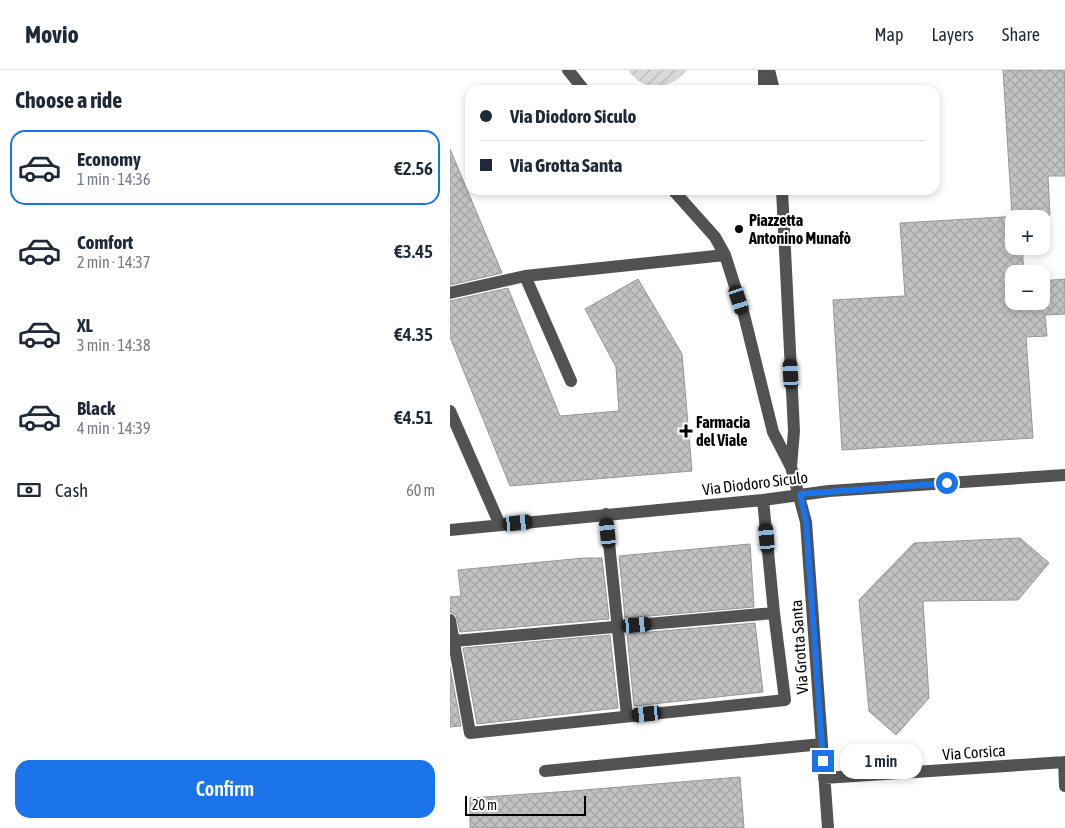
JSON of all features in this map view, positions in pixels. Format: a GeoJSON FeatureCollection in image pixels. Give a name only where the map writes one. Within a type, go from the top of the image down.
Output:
{"type":"FeatureCollection","features":[{"type":"Feature","properties":{"kind":"street"},"geometry":{"type":"LineString","coordinates":[[568,70],[580,85]]}},
{"type":"Feature","properties":{"kind":"street"},"geometry":{"type":"LineString","coordinates":[[764,70],[764,85]]}},
{"type":"Feature","properties":{"kind":"street"},"geometry":{"type":"LineString","coordinates":[[770,70],[773,85]]}},
{"type":"Feature","properties":{"kind":"street","name":"Via Grotta Santa"},"geometry":{"type":"LineString","coordinates":[[677,195],[715,237],[725,255],[744,315],[773,432],[791,467],[800,494],[806,522],[828,828]]}},
{"type":"Feature","properties":{"kind":"street","name":"Via Grotta Santa"},"geometry":{"type":"LineString","coordinates":[[782,195],[794,431],[791,467]]}},
{"type":"Feature","properties":{"kind":"street"},"geometry":{"type":"LineString","coordinates":[[450,293],[525,276],[725,255]]}},
{"type":"Feature","properties":{"kind":"street"},"geometry":{"type":"LineString","coordinates":[[525,276],[571,381]]}},
{"type":"Feature","properties":{"kind":"street"},"geometry":{"type":"LineString","coordinates":[[450,411],[500,525]]}},
{"type":"Feature","properties":{"kind":"street","name":"Via Diodoro Siculo"},"geometry":{"type":"LineString","coordinates":[[450,530],[763,500],[800,494],[1065,475]]}},
{"type":"Feature","properties":{"kind":"street"},"geometry":{"type":"LineString","coordinates":[[450,620],[470,733],[785,700],[763,500]]}},
{"type":"Feature","properties":{"kind":"street"},"geometry":{"type":"LineString","coordinates":[[606,514],[627,716]]}},
{"type":"Feature","properties":{"kind":"street"},"geometry":{"type":"LineString","coordinates":[[454,641],[774,613]]}},
{"type":"Feature","properties":{"kind":"street"},"geometry":{"type":"LineString","coordinates":[[545,770],[822,744]]}},
{"type":"Feature","properties":{"kind":"street"},"geometry":{"type":"LineString","coordinates":[[1064,762],[1065,786]]}},
{"type":"Feature","properties":{"kind":"street","name":"Via Corsica"},"geometry":{"type":"LineString","coordinates":[[824,778],[1064,762]]}},
{"type":"Feature","properties":{"kind":"shaded area"},"geometry":{"type":"Polygon","coordinates":[[[628,70],[687,70],[673,82],[665,85],[647,85],[634,77],[628,70]]]}},
{"type":"Feature","properties":{"kind":"building"},"geometry":{"type":"Polygon","coordinates":[[[1003,70],[1065,70],[1065,176],[1048,176],[1050,210],[1012,210],[1003,70]]]}},
{"type":"Feature","properties":{"kind":"building"},"geometry":{"type":"Polygon","coordinates":[[[450,149],[465,185],[465,195],[469,195],[502,273],[450,285],[450,149]]]}},
{"type":"Feature","properties":{"kind":"building"},"geometry":{"type":"Polygon","coordinates":[[[1005,217],[1005,255],[1023,255],[1023,265],[1005,265],[1005,310],[1050,310],[1050,280],[1065,279],[1065,314],[1045,315],[1047,336],[1026,337],[1033,438],[842,450],[833,300],[905,296],[900,223],[1005,217]]]}},
{"type":"Feature","properties":{"kind":"building"},"geometry":{"type":"Polygon","coordinates":[[[638,279],[682,354],[692,471],[510,486],[450,337],[450,301],[508,288],[560,416],[619,411],[616,367],[585,309],[638,279]]]}},
{"type":"Feature","properties":{"kind":"building"},"geometry":{"type":"Polygon","coordinates":[[[1020,538],[1049,563],[1018,600],[923,601],[929,698],[896,735],[869,711],[859,600],[914,543],[1020,538]]]}},
{"type":"Feature","properties":{"kind":"building"},"geometry":{"type":"Polygon","coordinates":[[[750,544],[754,607],[625,618],[619,556],[750,544]]]}},
{"type":"Feature","properties":{"kind":"building"},"geometry":{"type":"Polygon","coordinates":[[[602,558],[609,619],[460,632],[456,615],[450,612],[450,597],[461,596],[458,570],[602,558]]]}},
{"type":"Feature","properties":{"kind":"building"},"geometry":{"type":"Polygon","coordinates":[[[755,623],[763,692],[634,706],[627,634],[755,623]]]}},
{"type":"Feature","properties":{"kind":"building"},"geometry":{"type":"Polygon","coordinates":[[[610,635],[618,708],[477,724],[463,648],[610,635]]]}},
{"type":"Feature","properties":{"kind":"building"},"geometry":{"type":"Polygon","coordinates":[[[450,667],[461,726],[450,727],[450,667]]]}},
{"type":"Feature","properties":{"kind":"building"},"geometry":{"type":"Polygon","coordinates":[[[740,777],[744,828],[470,828],[470,798],[740,777]]]}},
{"type":"Feature","properties":{"kind":"place","name":"Piazzetta Antonino Munafò"},"geometry":{"type":"Point","coordinates":[739,229]}},
{"type":"Feature","properties":{"kind":"place","name":"Farmacia del Viale"},"geometry":{"type":"Point","coordinates":[686,431]}},
{"type":"Feature","properties":{"kind":"route"},"geometry":{"type":"LineString","coordinates":[[823,761],[806,522],[800,494],[947,483]]}}]}
